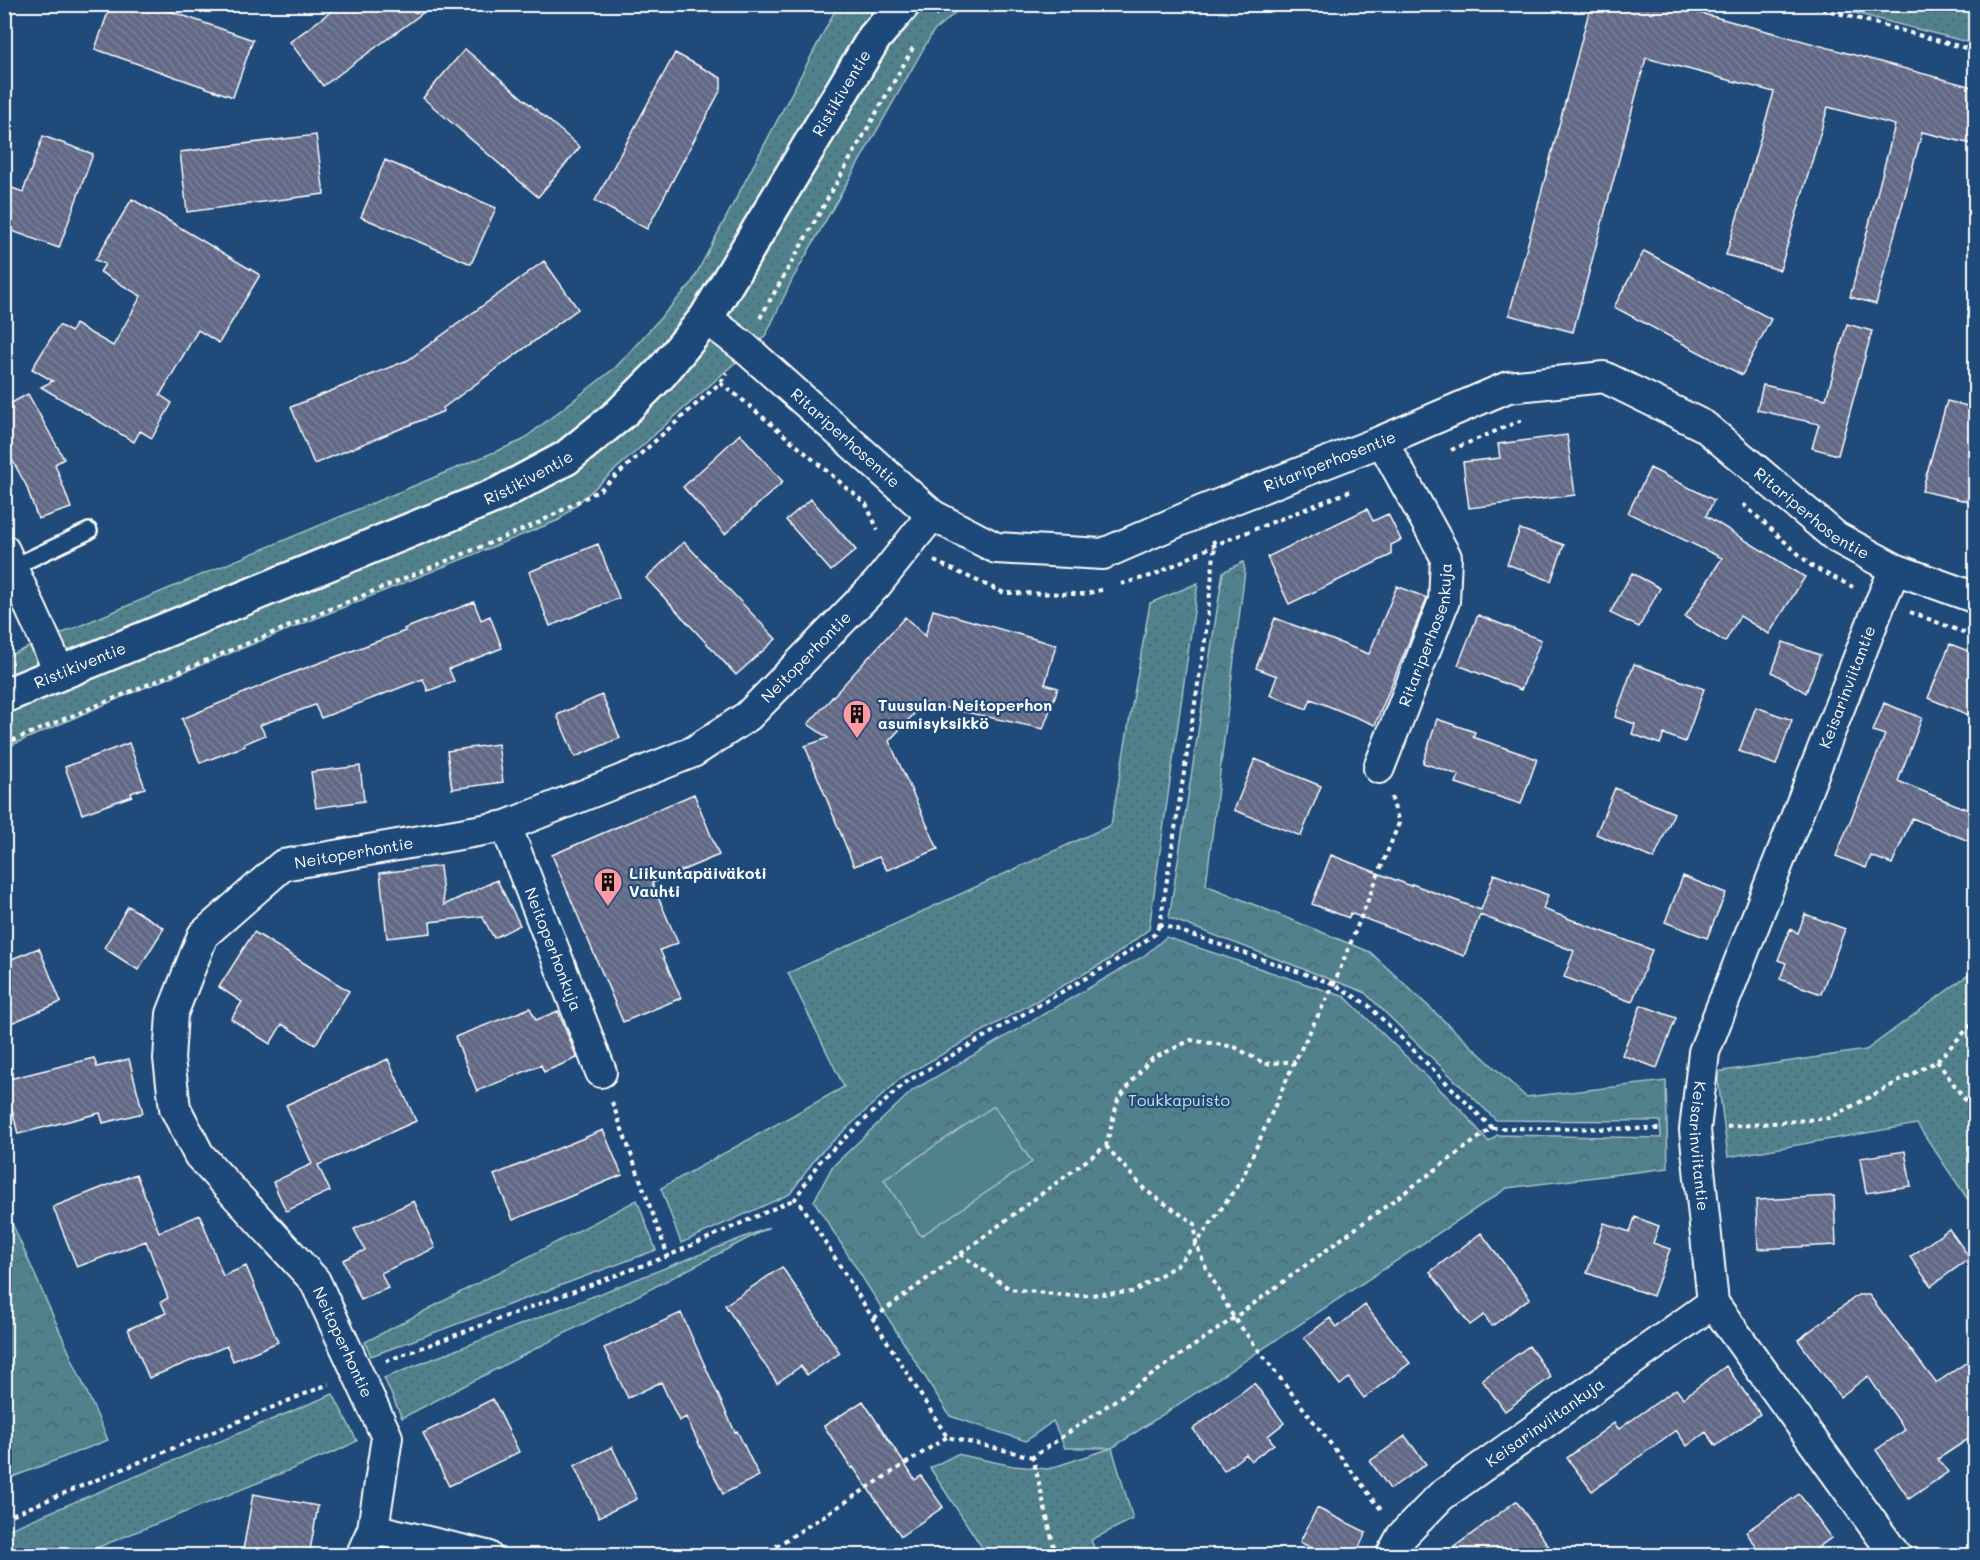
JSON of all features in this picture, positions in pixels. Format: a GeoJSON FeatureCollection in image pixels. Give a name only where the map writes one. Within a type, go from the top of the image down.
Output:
{"type":"FeatureCollection","features":[{"type":"Feature","properties":{"kind":"street","name":"Ristikiventie"},"geometry":{"type":"LineString","coordinates":[[4,696],[499,494],[566,458],[620,414],[661,373],[706,318],[874,38],[888,4]]}},
{"type":"Feature","properties":{"kind":"street","name":"Ristikiventie"},"geometry":{"type":"LineString","coordinates":[[874,38],[903,4]]}},
{"type":"Feature","properties":{"kind":"street","name":"Ritariperhosentie"},"geometry":{"type":"LineString","coordinates":[[706,318],[744,347],[932,515],[996,548],[1103,554],[1202,511],[1382,441],[1508,387],[1604,377],[1704,426],[1836,537],[1895,568],[1976,598]]}},
{"type":"Feature","properties":{"kind":"street","name":"Ritariperhosenkuja"},"geometry":{"type":"LineString","coordinates":[[1379,768],[1444,601],[1446,557],[1382,441]]}},
{"type":"Feature","properties":{"kind":"street","name":"Neitoperhontie"},"geometry":{"type":"LineString","coordinates":[[367,1542],[387,1437],[315,1281],[199,1155],[175,1108],[170,1059],[172,1014],[203,935],[283,866],[506,826],[693,752],[748,716],[877,584],[932,515]]}},
{"type":"Feature","properties":{"kind":"street"},"geometry":{"type":"LineString","coordinates":[[9,559],[60,673]]}},
{"type":"Feature","properties":{"kind":"street","name":"Keisarinviitantie"},"geometry":{"type":"LineString","coordinates":[[1895,568],[1704,1052],[1695,1130],[1713,1303],[1896,1556]]}},
{"type":"Feature","properties":{"kind":"street","name":"Neitoperhonkuja"},"geometry":{"type":"LineString","coordinates":[[506,826],[601,1072]]}},
{"type":"Feature","properties":{"kind":"street","name":"Keisarinviitankuja"},"geometry":{"type":"LineString","coordinates":[[1397,1546],[1441,1496],[1713,1303]]}},
{"type":"Feature","properties":{"kind":"street"},"geometry":{"type":"LineString","coordinates":[[367,1542],[487,1556]]}},
{"type":"Feature","properties":{"kind":"lane"},"geometry":{"type":"LineString","coordinates":[[9,559],[89,531]]}},
{"type":"Feature","properties":{"kind":"path"},"geometry":{"type":"LineString","coordinates":[[1805,4],[1976,51]]}},
{"type":"Feature","properties":{"kind":"path"},"geometry":{"type":"LineString","coordinates":[[720,383],[866,504],[879,532],[906,548],[1004,593],[1085,594],[1108,588]]}},
{"type":"Feature","properties":{"kind":"path"},"geometry":{"type":"LineString","coordinates":[[1120,584],[1154,575],[1215,545],[1400,472],[1525,419]]}},
{"type":"Feature","properties":{"kind":"path"},"geometry":{"type":"LineString","coordinates":[[1737,500],[1813,567],[1881,601],[1976,637]]}},
{"type":"Feature","properties":{"kind":"path"},"geometry":{"type":"LineString","coordinates":[[4,1518],[357,1372],[669,1256],[795,1199],[820,1160],[906,1082],[1112,963],[1155,934],[1160,924],[1205,640],[1215,545],[1202,511]]}},
{"type":"Feature","properties":{"kind":"path"},"geometry":{"type":"LineString","coordinates":[[960,1254],[1010,1289],[1072,1296],[1133,1292],[1177,1265],[1196,1244],[1241,1181],[1334,984],[1399,823],[1379,768]]}},
{"type":"Feature","properties":{"kind":"path"},"geometry":{"type":"LineString","coordinates":[[1160,924],[1334,984],[1368,1005],[1492,1128]]}},
{"type":"Feature","properties":{"kind":"path"},"geometry":{"type":"LineString","coordinates":[[795,1199],[803,1207],[874,1318],[947,1437],[1033,1457],[1234,1317],[1492,1128],[1695,1130],[1830,1118],[1937,1061],[1976,1020]]}},
{"type":"Feature","properties":{"kind":"path"},"geometry":{"type":"LineString","coordinates":[[874,1318],[1106,1146],[1118,1100],[1148,1061],[1191,1040],[1235,1047],[1265,1064],[1296,1061]]}},
{"type":"Feature","properties":{"kind":"path"},"geometry":{"type":"LineString","coordinates":[[1937,1061],[1976,1115]]}},
{"type":"Feature","properties":{"kind":"path"},"geometry":{"type":"LineString","coordinates":[[601,1072],[669,1256]]}},
{"type":"Feature","properties":{"kind":"path"},"geometry":{"type":"LineString","coordinates":[[1106,1146],[1145,1190],[1194,1224],[1196,1244],[1205,1266],[1234,1317],[1397,1546]]}},
{"type":"Feature","properties":{"kind":"path"},"geometry":{"type":"LineString","coordinates":[[761,1556],[947,1437]]}},
{"type":"Feature","properties":{"kind":"path"},"geometry":{"type":"LineString","coordinates":[[1033,1457],[1056,1556]]}},
{"type":"Feature","properties":{"kind":"green space"},"geometry":{"type":"Polygon","coordinates":[[[838,5],[964,5],[933,32],[792,280],[766,335],[559,520],[122,697],[5,748],[5,657],[521,441],[616,367],[691,284],[838,5]]]}},
{"type":"Feature","properties":{"kind":"green space"},"geometry":{"type":"Polygon","coordinates":[[[1824,5],[1975,5],[1975,44],[1824,5]]]}},
{"type":"Feature","properties":{"kind":"green space","name":"Toukkapuisto"},"geometry":{"type":"Polygon","coordinates":[[[1243,562],[1245,570],[1206,885],[1370,952],[1526,1097],[1666,1081],[1668,1168],[1507,1188],[1112,1448],[1065,1448],[1053,1421],[1026,1441],[950,1416],[814,1201],[832,1167],[913,1090],[1144,956],[1166,937],[1345,997],[1462,1111],[1489,1142],[1497,1135],[1661,1138],[1660,1121],[1496,1120],[1364,992],[1169,918],[1223,572],[1243,562]]]}},
{"type":"Feature","properties":{"kind":"green space"},"geometry":{"type":"Polygon","coordinates":[[[1198,583],[1149,929],[1110,959],[902,1077],[818,1155],[790,1194],[681,1243],[661,1188],[844,1087],[788,973],[1111,825],[1150,603],[1198,583]]]}},
{"type":"Feature","properties":{"kind":"green space"},"geometry":{"type":"Polygon","coordinates":[[[1975,970],[1975,1210],[1917,1124],[1728,1157],[1717,1072],[1866,1050],[1975,970]]]}},
{"type":"Feature","properties":{"kind":"green space"},"geometry":{"type":"Polygon","coordinates":[[[994,1106],[1032,1162],[921,1236],[884,1180],[994,1106]]]}},
{"type":"Feature","properties":{"kind":"green space"},"geometry":{"type":"Polygon","coordinates":[[[637,1200],[656,1250],[371,1356],[365,1342],[637,1200]]]}},
{"type":"Feature","properties":{"kind":"green space"},"geometry":{"type":"Polygon","coordinates":[[[4,1205],[108,1440],[5,1480],[4,1480],[4,1205]]]}},
{"type":"Feature","properties":{"kind":"green space"},"geometry":{"type":"Polygon","coordinates":[[[770,1227],[402,1418],[384,1378],[770,1227]]]}},
{"type":"Feature","properties":{"kind":"green space"},"geometry":{"type":"Polygon","coordinates":[[[333,1394],[357,1441],[339,1450],[79,1555],[5,1555],[5,1531],[333,1394]]]}},
{"type":"Feature","properties":{"kind":"green space"},"geometry":{"type":"Polygon","coordinates":[[[1112,1448],[1133,1519],[1091,1540],[1097,1555],[987,1555],[930,1468],[957,1454],[1013,1466],[1048,1469],[1112,1448]]]}},
{"type":"Feature","properties":{"kind":"building"},"geometry":{"type":"Polygon","coordinates":[[[111,4],[150,4],[253,40],[233,97],[95,49],[111,4]]]}},
{"type":"Feature","properties":{"kind":"building"},"geometry":{"type":"Polygon","coordinates":[[[341,4],[435,4],[323,86],[290,42],[341,4]]]}},
{"type":"Feature","properties":{"kind":"building"},"geometry":{"type":"Polygon","coordinates":[[[1591,4],[1667,4],[1976,88],[1976,145],[1922,132],[1876,304],[1850,297],[1895,125],[1828,107],[1780,270],[1726,255],[1774,92],[1646,58],[1573,332],[1509,315],[1591,4]]]}},
{"type":"Feature","properties":{"kind":"building"},"geometry":{"type":"Polygon","coordinates":[[[465,49],[580,147],[538,197],[423,98],[465,49]]]}},
{"type":"Feature","properties":{"kind":"building"},"geometry":{"type":"Polygon","coordinates":[[[675,53],[721,78],[721,89],[647,229],[595,201],[675,53]]]}},
{"type":"Feature","properties":{"kind":"building"},"geometry":{"type":"Polygon","coordinates":[[[316,135],[324,194],[187,212],[180,152],[316,135]]]}},
{"type":"Feature","properties":{"kind":"building"},"geometry":{"type":"Polygon","coordinates":[[[43,136],[93,154],[59,248],[4,228],[4,185],[23,192],[43,136]]]}},
{"type":"Feature","properties":{"kind":"building"},"geometry":{"type":"Polygon","coordinates":[[[385,160],[496,208],[471,264],[361,217],[385,160]]]}},
{"type":"Feature","properties":{"kind":"building"},"geometry":{"type":"Polygon","coordinates":[[[132,199],[260,275],[219,343],[198,330],[160,395],[172,403],[152,438],[140,431],[134,442],[41,387],[53,381],[32,369],[59,325],[71,332],[75,324],[113,346],[141,296],[100,272],[105,264],[95,260],[132,199]]]}},
{"type":"Feature","properties":{"kind":"building"},"geometry":{"type":"Polygon","coordinates":[[[1644,251],[1771,319],[1742,375],[1614,307],[1644,251]]]}},
{"type":"Feature","properties":{"kind":"building"},"geometry":{"type":"Polygon","coordinates":[[[544,261],[578,309],[443,408],[444,411],[314,464],[291,407],[408,360],[544,261]]]}},
{"type":"Feature","properties":{"kind":"building"},"geometry":{"type":"Polygon","coordinates":[[[1847,324],[1872,331],[1838,455],[1812,448],[1819,424],[1757,410],[1763,385],[1826,399],[1847,324]]]}},
{"type":"Feature","properties":{"kind":"building"},"geometry":{"type":"Polygon","coordinates":[[[28,394],[64,459],[55,464],[71,508],[38,519],[26,485],[4,445],[4,407],[28,394]]]}},
{"type":"Feature","properties":{"kind":"building"},"geometry":{"type":"Polygon","coordinates":[[[1947,401],[1976,408],[1976,472],[1967,501],[1922,491],[1947,401]]]}},
{"type":"Feature","properties":{"kind":"building"},"geometry":{"type":"Polygon","coordinates":[[[740,434],[783,482],[725,534],[683,487],[740,434]]]}},
{"type":"Feature","properties":{"kind":"building"},"geometry":{"type":"Polygon","coordinates":[[[1567,435],[1575,495],[1469,508],[1463,462],[1500,458],[1498,444],[1567,435]]]}},
{"type":"Feature","properties":{"kind":"building"},"geometry":{"type":"Polygon","coordinates":[[[1650,468],[1714,500],[1706,516],[1805,577],[1769,634],[1740,616],[1725,642],[1685,617],[1722,558],[1628,513],[1650,468]]]}},
{"type":"Feature","properties":{"kind":"building"},"geometry":{"type":"Polygon","coordinates":[[[811,499],[856,550],[831,571],[786,520],[811,499]]]}},
{"type":"Feature","properties":{"kind":"building"},"geometry":{"type":"Polygon","coordinates":[[[1367,509],[1373,521],[1388,514],[1401,540],[1391,545],[1391,555],[1289,604],[1267,557],[1367,509]]]}},
{"type":"Feature","properties":{"kind":"building"},"geometry":{"type":"Polygon","coordinates":[[[1520,529],[1564,545],[1551,581],[1507,564],[1520,529]]]}},
{"type":"Feature","properties":{"kind":"building"},"geometry":{"type":"Polygon","coordinates":[[[684,542],[776,639],[736,675],[646,578],[684,542]]]}},
{"type":"Feature","properties":{"kind":"building"},"geometry":{"type":"Polygon","coordinates":[[[598,544],[619,598],[550,626],[529,572],[598,544]]]}},
{"type":"Feature","properties":{"kind":"building"},"geometry":{"type":"Polygon","coordinates":[[[1632,573],[1660,588],[1639,627],[1610,613],[1632,573]]]}},
{"type":"Feature","properties":{"kind":"building"},"geometry":{"type":"Polygon","coordinates":[[[1397,586],[1427,598],[1375,725],[1311,699],[1307,709],[1270,695],[1277,676],[1256,668],[1275,618],[1369,654],[1397,586]]]}},
{"type":"Feature","properties":{"kind":"building"},"geometry":{"type":"Polygon","coordinates":[[[474,602],[481,620],[490,616],[502,648],[449,669],[454,681],[428,691],[423,679],[321,718],[315,705],[260,725],[265,735],[244,744],[245,746],[200,763],[182,719],[474,602]]]}},
{"type":"Feature","properties":{"kind":"building","name":"Tuusulan Neitoperhon asumisyksikkö"},"geometry":{"type":"Polygon","coordinates":[[[933,610],[1056,645],[1045,684],[1058,688],[1043,729],[924,703],[889,741],[938,849],[887,870],[879,857],[854,866],[805,746],[828,738],[808,724],[905,617],[925,636],[933,610]]]}},
{"type":"Feature","properties":{"kind":"building"},"geometry":{"type":"Polygon","coordinates":[[[1478,615],[1541,640],[1521,690],[1458,665],[1478,615]]]}},
{"type":"Feature","properties":{"kind":"building"},"geometry":{"type":"Polygon","coordinates":[[[1783,642],[1820,655],[1806,693],[1772,672],[1783,642]]]}},
{"type":"Feature","properties":{"kind":"building"},"geometry":{"type":"Polygon","coordinates":[[[1950,644],[1976,654],[1976,718],[1928,698],[1950,644]]]}},
{"type":"Feature","properties":{"kind":"building"},"geometry":{"type":"Polygon","coordinates":[[[1634,664],[1704,689],[1685,742],[1664,734],[1660,744],[1632,734],[1635,724],[1615,717],[1634,664]]]}},
{"type":"Feature","properties":{"kind":"building"},"geometry":{"type":"Polygon","coordinates":[[[602,695],[620,738],[575,757],[557,715],[602,695]]]}},
{"type":"Feature","properties":{"kind":"building"},"geometry":{"type":"Polygon","coordinates":[[[1884,703],[1922,718],[1898,781],[1976,813],[1976,844],[1912,818],[1892,864],[1871,856],[1866,868],[1836,856],[1885,735],[1873,731],[1884,703]]]}},
{"type":"Feature","properties":{"kind":"building"},"geometry":{"type":"Polygon","coordinates":[[[1756,707],[1792,720],[1776,765],[1739,751],[1756,707]]]}},
{"type":"Feature","properties":{"kind":"building"},"geometry":{"type":"Polygon","coordinates":[[[1437,719],[1475,732],[1473,737],[1537,759],[1521,804],[1456,783],[1459,775],[1423,763],[1437,719]]]}},
{"type":"Feature","properties":{"kind":"building"},"geometry":{"type":"Polygon","coordinates":[[[129,743],[145,788],[131,793],[132,796],[82,814],[65,767],[129,743]]]}},
{"type":"Feature","properties":{"kind":"building"},"geometry":{"type":"Polygon","coordinates":[[[498,744],[503,782],[452,789],[447,751],[498,744]]]}},
{"type":"Feature","properties":{"kind":"building"},"geometry":{"type":"Polygon","coordinates":[[[1255,759],[1321,786],[1301,836],[1234,810],[1255,759]]]}},
{"type":"Feature","properties":{"kind":"building"},"geometry":{"type":"Polygon","coordinates":[[[360,766],[364,801],[316,808],[311,772],[360,766]]]}},
{"type":"Feature","properties":{"kind":"building"},"geometry":{"type":"Polygon","coordinates":[[[1615,788],[1674,813],[1654,859],[1596,834],[1615,788]]]}},
{"type":"Feature","properties":{"kind":"building","name":"Liikuntapäiväkoti Vauhti"},"geometry":{"type":"Polygon","coordinates":[[[694,794],[719,855],[652,883],[678,943],[660,950],[681,998],[623,1022],[552,855],[694,794]]]}},
{"type":"Feature","properties":{"kind":"building"},"geometry":{"type":"Polygon","coordinates":[[[1331,855],[1481,910],[1494,874],[1548,895],[1543,909],[1652,950],[1632,1002],[1564,977],[1574,951],[1480,915],[1464,956],[1350,913],[1349,918],[1312,904],[1331,855]]]}},
{"type":"Feature","properties":{"kind":"building"},"geometry":{"type":"Polygon","coordinates":[[[440,866],[444,905],[497,880],[520,925],[494,938],[482,916],[430,922],[431,933],[387,938],[380,873],[440,866]]]}},
{"type":"Feature","properties":{"kind":"building"},"geometry":{"type":"Polygon","coordinates":[[[1683,876],[1726,893],[1707,938],[1665,922],[1683,876]]]}},
{"type":"Feature","properties":{"kind":"building"},"geometry":{"type":"Polygon","coordinates":[[[128,906],[164,928],[138,970],[104,948],[128,906]]]}},
{"type":"Feature","properties":{"kind":"building"},"geometry":{"type":"Polygon","coordinates":[[[1805,914],[1845,929],[1821,994],[1780,979],[1786,963],[1778,960],[1790,929],[1798,933],[1805,914]]]}},
{"type":"Feature","properties":{"kind":"building"},"geometry":{"type":"Polygon","coordinates":[[[254,932],[349,991],[315,1045],[282,1024],[270,1044],[231,1019],[242,1002],[219,987],[254,932]]]}},
{"type":"Feature","properties":{"kind":"building"},"geometry":{"type":"Polygon","coordinates":[[[39,948],[61,1002],[4,1026],[4,962],[39,948]]]}},
{"type":"Feature","properties":{"kind":"building"},"geometry":{"type":"Polygon","coordinates":[[[1641,1005],[1676,1018],[1657,1068],[1622,1055],[1641,1005]]]}},
{"type":"Feature","properties":{"kind":"building"},"geometry":{"type":"Polygon","coordinates":[[[530,1008],[536,1020],[558,1011],[577,1058],[544,1072],[541,1065],[477,1091],[455,1037],[530,1008]]]}},
{"type":"Feature","properties":{"kind":"building"},"geometry":{"type":"Polygon","coordinates":[[[94,1058],[97,1067],[129,1059],[143,1113],[103,1123],[100,1113],[18,1134],[5,1080],[94,1058]]]}},
{"type":"Feature","properties":{"kind":"building"},"geometry":{"type":"Polygon","coordinates":[[[388,1059],[416,1121],[318,1165],[330,1191],[286,1211],[273,1182],[312,1164],[286,1105],[388,1059]]]}},
{"type":"Feature","properties":{"kind":"building"},"geometry":{"type":"Polygon","coordinates":[[[603,1130],[622,1175],[513,1220],[494,1175],[603,1130]]]}},
{"type":"Feature","properties":{"kind":"building"},"geometry":{"type":"Polygon","coordinates":[[[1905,1151],[1911,1186],[1866,1193],[1860,1158],[1905,1151]]]}},
{"type":"Feature","properties":{"kind":"building"},"geometry":{"type":"Polygon","coordinates":[[[136,1174],[159,1232],[200,1215],[223,1276],[246,1266],[278,1342],[233,1361],[227,1346],[149,1378],[128,1329],[166,1313],[161,1302],[168,1298],[146,1241],[77,1267],[53,1207],[136,1174]]]}},
{"type":"Feature","properties":{"kind":"building"},"geometry":{"type":"Polygon","coordinates":[[[1834,1196],[1836,1245],[1758,1249],[1756,1200],[1834,1196]]]}},
{"type":"Feature","properties":{"kind":"building"},"geometry":{"type":"Polygon","coordinates":[[[414,1201],[435,1248],[381,1273],[388,1288],[361,1300],[343,1260],[365,1250],[354,1229],[414,1201]]]}},
{"type":"Feature","properties":{"kind":"building"},"geometry":{"type":"Polygon","coordinates":[[[1635,1217],[1659,1226],[1653,1243],[1670,1249],[1653,1296],[1587,1273],[1604,1223],[1630,1232],[1635,1217]]]}},
{"type":"Feature","properties":{"kind":"building"},"geometry":{"type":"Polygon","coordinates":[[[1949,1229],[1970,1258],[1931,1286],[1910,1257],[1949,1229]]]}},
{"type":"Feature","properties":{"kind":"building"},"geometry":{"type":"Polygon","coordinates":[[[1481,1233],[1530,1298],[1492,1326],[1484,1315],[1470,1325],[1430,1272],[1481,1233]]]}},
{"type":"Feature","properties":{"kind":"building"},"geometry":{"type":"Polygon","coordinates":[[[782,1267],[840,1353],[807,1375],[801,1366],[777,1383],[725,1305],[782,1267]]]}},
{"type":"Feature","properties":{"kind":"building"},"geometry":{"type":"Polygon","coordinates":[[[1858,1295],[1869,1295],[1936,1383],[1976,1356],[1976,1434],[1938,1459],[1948,1472],[1909,1499],[1876,1450],[1905,1430],[1868,1376],[1840,1397],[1798,1340],[1858,1295]]]}},
{"type":"Feature","properties":{"kind":"building"},"geometry":{"type":"Polygon","coordinates":[[[1365,1305],[1410,1363],[1364,1398],[1349,1378],[1340,1385],[1304,1338],[1330,1318],[1337,1327],[1365,1305]]]}},
{"type":"Feature","properties":{"kind":"building"},"geometry":{"type":"Polygon","coordinates":[[[681,1313],[735,1432],[737,1431],[759,1476],[723,1494],[686,1417],[679,1421],[661,1382],[628,1398],[604,1348],[681,1313]]]}},
{"type":"Feature","properties":{"kind":"building"},"geometry":{"type":"Polygon","coordinates":[[[1529,1346],[1551,1377],[1505,1411],[1482,1380],[1529,1346]]]}},
{"type":"Feature","properties":{"kind":"building"},"geometry":{"type":"Polygon","coordinates":[[[1726,1366],[1760,1414],[1716,1446],[1706,1432],[1687,1446],[1676,1430],[1592,1491],[1567,1458],[1614,1423],[1619,1429],[1676,1389],[1683,1398],[1726,1366]]]}},
{"type":"Feature","properties":{"kind":"building"},"geometry":{"type":"Polygon","coordinates":[[[1254,1383],[1284,1423],[1268,1436],[1274,1444],[1251,1461],[1246,1454],[1224,1471],[1193,1429],[1254,1383]]]}},
{"type":"Feature","properties":{"kind":"building"},"geometry":{"type":"Polygon","coordinates":[[[493,1399],[519,1452],[449,1486],[423,1433],[493,1399]]]}},
{"type":"Feature","properties":{"kind":"building"},"geometry":{"type":"Polygon","coordinates":[[[863,1401],[915,1480],[921,1476],[943,1507],[901,1536],[853,1467],[851,1468],[824,1426],[863,1401]]]}},
{"type":"Feature","properties":{"kind":"building"},"geometry":{"type":"Polygon","coordinates":[[[1405,1436],[1426,1464],[1390,1489],[1370,1461],[1405,1436]]]}},
{"type":"Feature","properties":{"kind":"building"},"geometry":{"type":"Polygon","coordinates":[[[612,1447],[637,1499],[599,1517],[574,1466],[612,1447]]]}},
{"type":"Feature","properties":{"kind":"building"},"geometry":{"type":"Polygon","coordinates":[[[253,1494],[318,1506],[309,1556],[242,1556],[253,1494]]]}},
{"type":"Feature","properties":{"kind":"building"},"geometry":{"type":"Polygon","coordinates":[[[1799,1494],[1831,1538],[1806,1556],[1763,1556],[1746,1532],[1799,1494]]]}},
{"type":"Feature","properties":{"kind":"building"},"geometry":{"type":"Polygon","coordinates":[[[1516,1501],[1556,1556],[1442,1556],[1516,1501]]]}},
{"type":"Feature","properties":{"kind":"building"},"geometry":{"type":"Polygon","coordinates":[[[1317,1508],[1366,1532],[1355,1556],[1327,1556],[1300,1542],[1317,1508]]]}},
{"type":"Feature","properties":{"kind":"place","name":"Tuusulan Neitoperhon asumisyksikkö"},"geometry":{"type":"Point","coordinates":[857,740]}},
{"type":"Feature","properties":{"kind":"place","name":"Liikuntapäiväkoti Vauhti"},"geometry":{"type":"Point","coordinates":[608,908]}}]}
